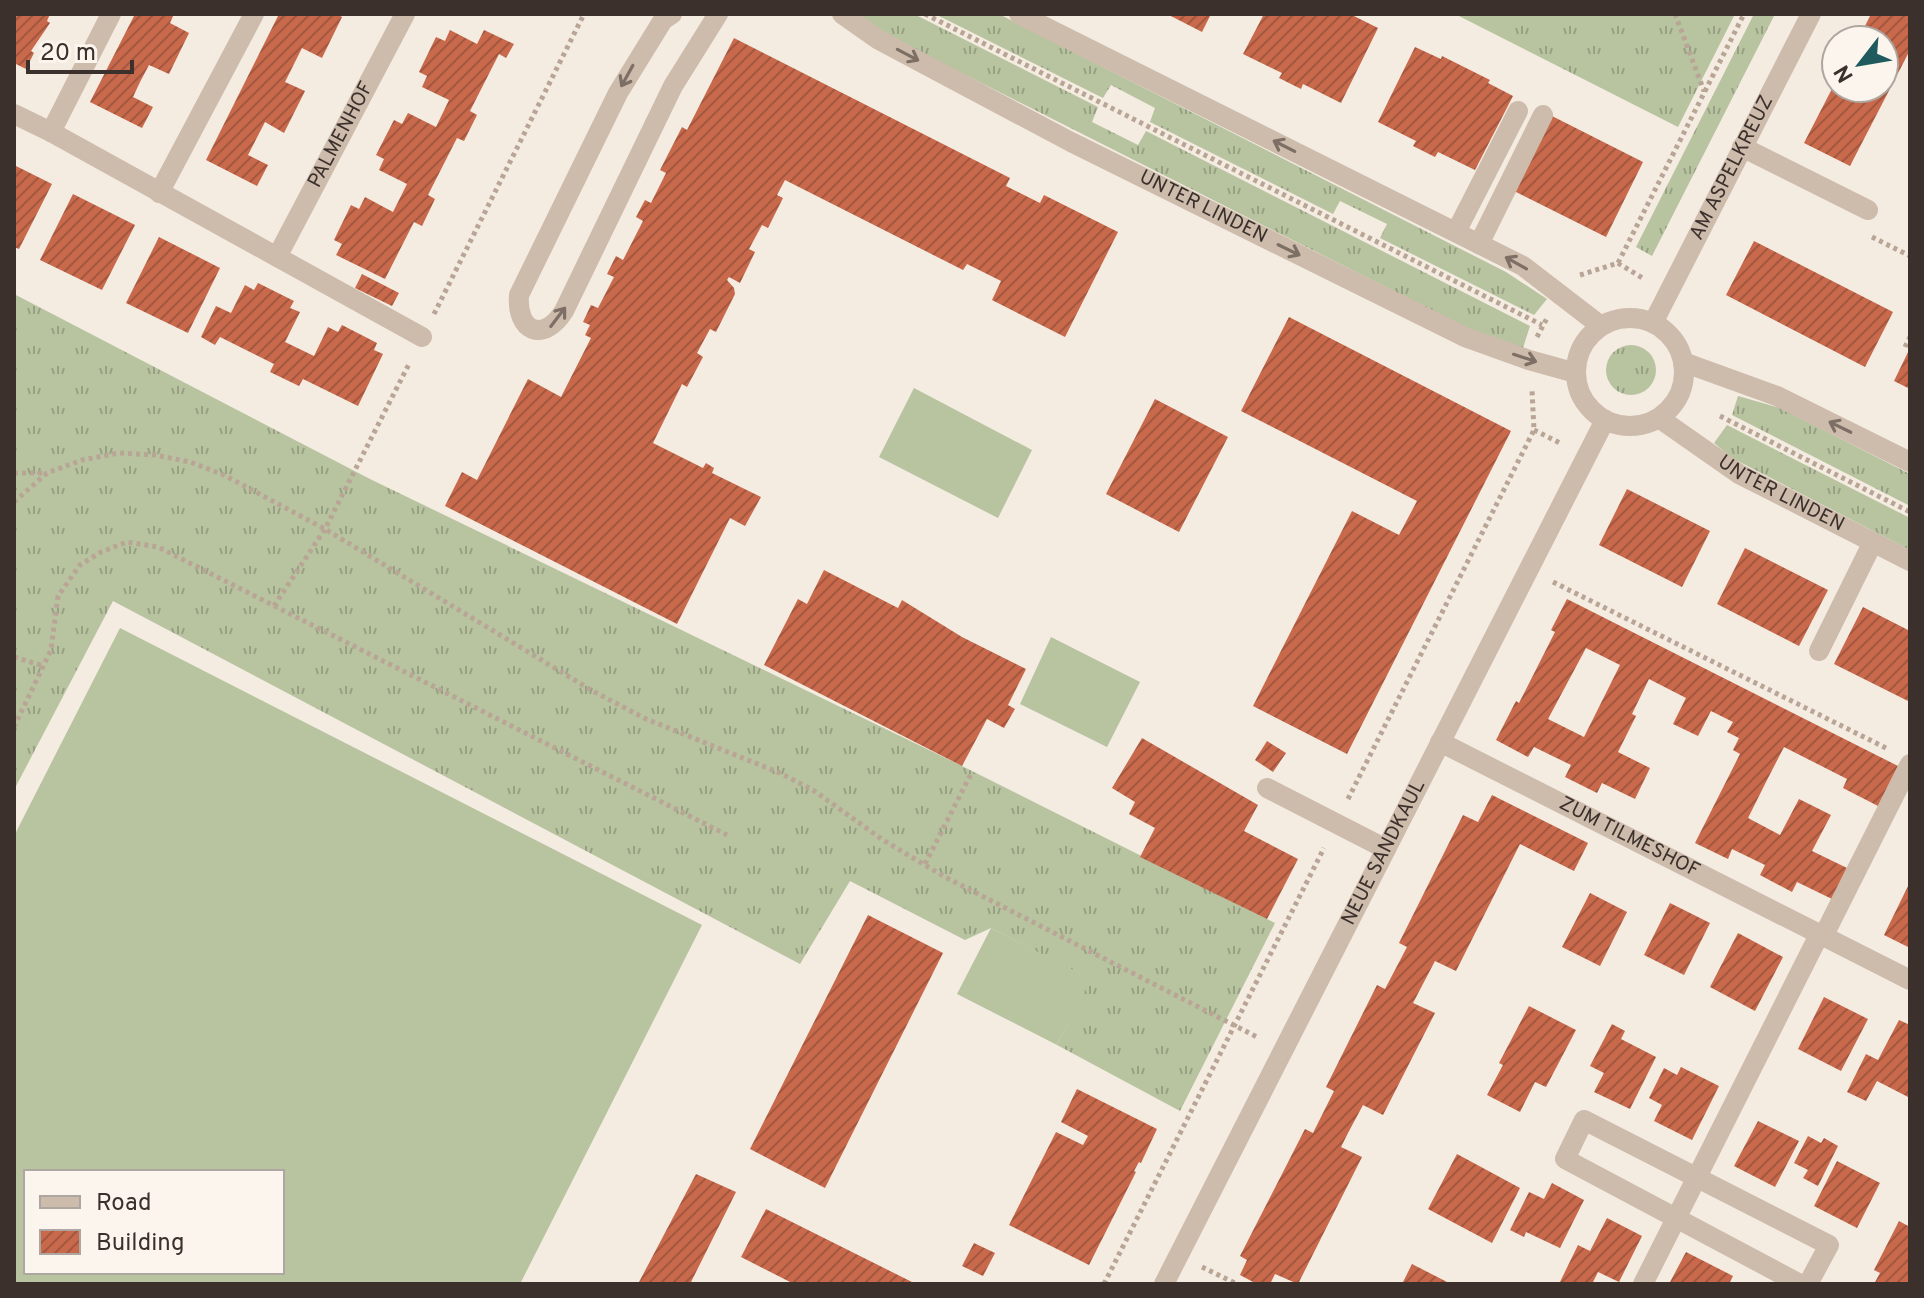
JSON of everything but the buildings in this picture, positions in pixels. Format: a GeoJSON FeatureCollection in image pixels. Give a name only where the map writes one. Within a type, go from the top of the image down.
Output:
{"type":"FeatureCollection","features":[{"type":"Feature","properties":{"kind":"street"},"geometry":{"type":"LineString","coordinates":[[51,132],[111,14]]}},
{"type":"Feature","properties":{"kind":"street"},"geometry":{"type":"LineString","coordinates":[[159,193],[254,14]]}},
{"type":"Feature","properties":{"kind":"street","name":"PALMENHOF"},"geometry":{"type":"LineString","coordinates":[[277,257],[405,14]]}},
{"type":"Feature","properties":{"kind":"street"},"geometry":{"type":"LineString","coordinates":[[672,14],[663,20],[618,93],[519,295],[519,315],[526,324],[537,330],[555,325],[564,311],[673,86],[718,14]]}},
{"type":"Feature","properties":{"kind":"street","name":"UNTER LINDEN"},"geometry":{"type":"LineString","coordinates":[[842,14],[879,40],[1071,142],[1465,337],[1576,373]]}},
{"type":"Feature","properties":{"kind":"street"},"geometry":{"type":"LineString","coordinates":[[1019,14],[1523,266],[1601,326]]}},
{"type":"Feature","properties":{"kind":"street","name":"AM ASPELKREUZ"},"geometry":{"type":"LineString","coordinates":[[1653,323],[1811,14]]}},
{"type":"Feature","properties":{"kind":"street"},"geometry":{"type":"LineString","coordinates":[[1456,232],[1518,111]]}},
{"type":"Feature","properties":{"kind":"street"},"geometry":{"type":"LineString","coordinates":[[14,114],[422,337]]}},
{"type":"Feature","properties":{"kind":"street"},"geometry":{"type":"LineString","coordinates":[[1479,244],[1543,115]]}},
{"type":"Feature","properties":{"kind":"street"},"geometry":{"type":"LineString","coordinates":[[1742,147],[1868,210]]}},
{"type":"Feature","properties":{"kind":"street"},"geometry":{"type":"LineString","coordinates":[[1627,318],[1653,323],[1667,333],[1677,346],[1683,362],[1684,378],[1679,394],[1659,418],[1632,426],[1605,420],[1593,411],[1578,388],[1577,359],[1582,346],[1601,326],[1627,318]]}},
{"type":"Feature","properties":{"kind":"street"},"geometry":{"type":"LineString","coordinates":[[1683,362],[1777,396],[1910,462]]}},
{"type":"Feature","properties":{"kind":"street","name":"UNTER LINDEN"},"geometry":{"type":"LineString","coordinates":[[1659,418],[1739,474],[1910,561]]}},
{"type":"Feature","properties":{"kind":"street","name":"NEUE SANDKAUL"},"geometry":{"type":"LineString","coordinates":[[1164,1284],[1605,420]]}},
{"type":"Feature","properties":{"kind":"street"},"geometry":{"type":"LineString","coordinates":[[1819,651],[1873,542]]}},
{"type":"Feature","properties":{"kind":"street","name":"ZUM TILMESHOF"},"geometry":{"type":"LineString","coordinates":[[1440,742],[1910,980]]}},
{"type":"Feature","properties":{"kind":"street"},"geometry":{"type":"LineString","coordinates":[[1643,1284],[1821,936],[1903,758]]}},
{"type":"Feature","properties":{"kind":"street"},"geometry":{"type":"LineString","coordinates":[[1267,788],[1386,849]]}},
{"type":"Feature","properties":{"kind":"street"},"geometry":{"type":"LineString","coordinates":[[1800,1284],[1565,1159],[1584,1120],[1829,1245],[1808,1284]]}},
{"type":"Feature","properties":{"kind":"path"},"geometry":{"type":"LineString","coordinates":[[274,606],[325,529],[584,14]]}},
{"type":"Feature","properties":{"kind":"path"},"geometry":{"type":"LineString","coordinates":[[925,14],[1542,325]]}},
{"type":"Feature","properties":{"kind":"path"},"geometry":{"type":"LineString","coordinates":[[1675,14],[1704,92]]}},
{"type":"Feature","properties":{"kind":"path"},"geometry":{"type":"LineString","coordinates":[[1529,360],[1542,325],[1580,275],[1618,263],[1744,14]]}},
{"type":"Feature","properties":{"kind":"path"},"geometry":{"type":"LineString","coordinates":[[1905,347],[1910,337]]}},
{"type":"Feature","properties":{"kind":"path"},"geometry":{"type":"LineString","coordinates":[[1720,416],[1910,512]]}},
{"type":"Feature","properties":{"kind":"path"},"geometry":{"type":"LineString","coordinates":[[14,473],[47,473],[82,460],[119,453],[155,455],[190,462],[224,475],[325,529],[591,690],[644,718],[780,773],[813,790],[883,840],[925,864],[1282,1050]]}},
{"type":"Feature","properties":{"kind":"path"},"geometry":{"type":"LineString","coordinates":[[14,502],[47,473]]}},
{"type":"Feature","properties":{"kind":"path"},"geometry":{"type":"LineString","coordinates":[[14,727],[51,650],[58,596],[80,565],[101,552],[127,542],[158,547],[727,835]]}},
{"type":"Feature","properties":{"kind":"path"},"geometry":{"type":"LineString","coordinates":[[1529,570],[1903,758]]}},
{"type":"Feature","properties":{"kind":"path"},"geometry":{"type":"LineString","coordinates":[[14,657],[44,666]]}},
{"type":"Feature","properties":{"kind":"path"},"geometry":{"type":"LineString","coordinates":[[925,864],[972,772]]}},
{"type":"Feature","properties":{"kind":"path"},"geometry":{"type":"LineString","coordinates":[[1178,1255],[1237,1284]]}},
{"type":"Feature","properties":{"kind":"green space"},"geometry":{"type":"Polygon","coordinates":[[[856,14],[914,14],[1098,107],[1092,122],[1138,145],[1146,131],[1530,326],[1523,348],[1473,331],[886,35],[856,14]]]}},
{"type":"Feature","properties":{"kind":"green space"},"geometry":{"type":"Polygon","coordinates":[[[935,14],[999,14],[1506,272],[1547,299],[1534,315],[1380,238],[1387,224],[1340,201],[1333,214],[1150,122],[1155,108],[1111,85],[1103,98],[935,14]]]}},
{"type":"Feature","properties":{"kind":"green space"},"geometry":{"type":"Polygon","coordinates":[[[1455,14],[1735,14],[1678,127],[1455,14]]]}},
{"type":"Feature","properties":{"kind":"green space"},"geometry":{"type":"Polygon","coordinates":[[[1754,14],[1775,14],[1652,256],[1636,247],[1754,14]]]}},
{"type":"Feature","properties":{"kind":"green space"},"geometry":{"type":"Polygon","coordinates":[[[14,294],[370,479],[962,766],[1275,923],[1180,1111],[1057,1045],[1090,979],[991,928],[965,940],[850,881],[800,964],[113,601],[14,790],[14,294]]]}},
{"type":"Feature","properties":{"kind":"green space"},"geometry":{"type":"Polygon","coordinates":[[[1631,345],[1649,352],[1656,370],[1649,388],[1631,395],[1613,388],[1606,370],[1613,352],[1631,345]]]}},
{"type":"Feature","properties":{"kind":"green space"},"geometry":{"type":"Polygon","coordinates":[[[914,388],[1032,450],[998,518],[879,457],[914,388]]]}},
{"type":"Feature","properties":{"kind":"green space"},"geometry":{"type":"Polygon","coordinates":[[[1738,396],[1780,408],[1910,474],[1910,506],[1732,415],[1738,396]]]}},
{"type":"Feature","properties":{"kind":"green space"},"geometry":{"type":"Polygon","coordinates":[[[1727,425],[1910,518],[1910,550],[1732,458],[1714,443],[1727,425]]]}},
{"type":"Feature","properties":{"kind":"green space"},"geometry":{"type":"Polygon","coordinates":[[[120,628],[702,925],[520,1284],[14,1284],[14,836],[120,628]]]}},
{"type":"Feature","properties":{"kind":"green space"},"geometry":{"type":"Polygon","coordinates":[[[1051,637],[1140,682],[1107,747],[1020,704],[1051,637]]]}},
{"type":"Feature","properties":{"kind":"green space"},"geometry":{"type":"Polygon","coordinates":[[[991,928],[1091,979],[1057,1045],[957,994],[991,928]]]}}]}
